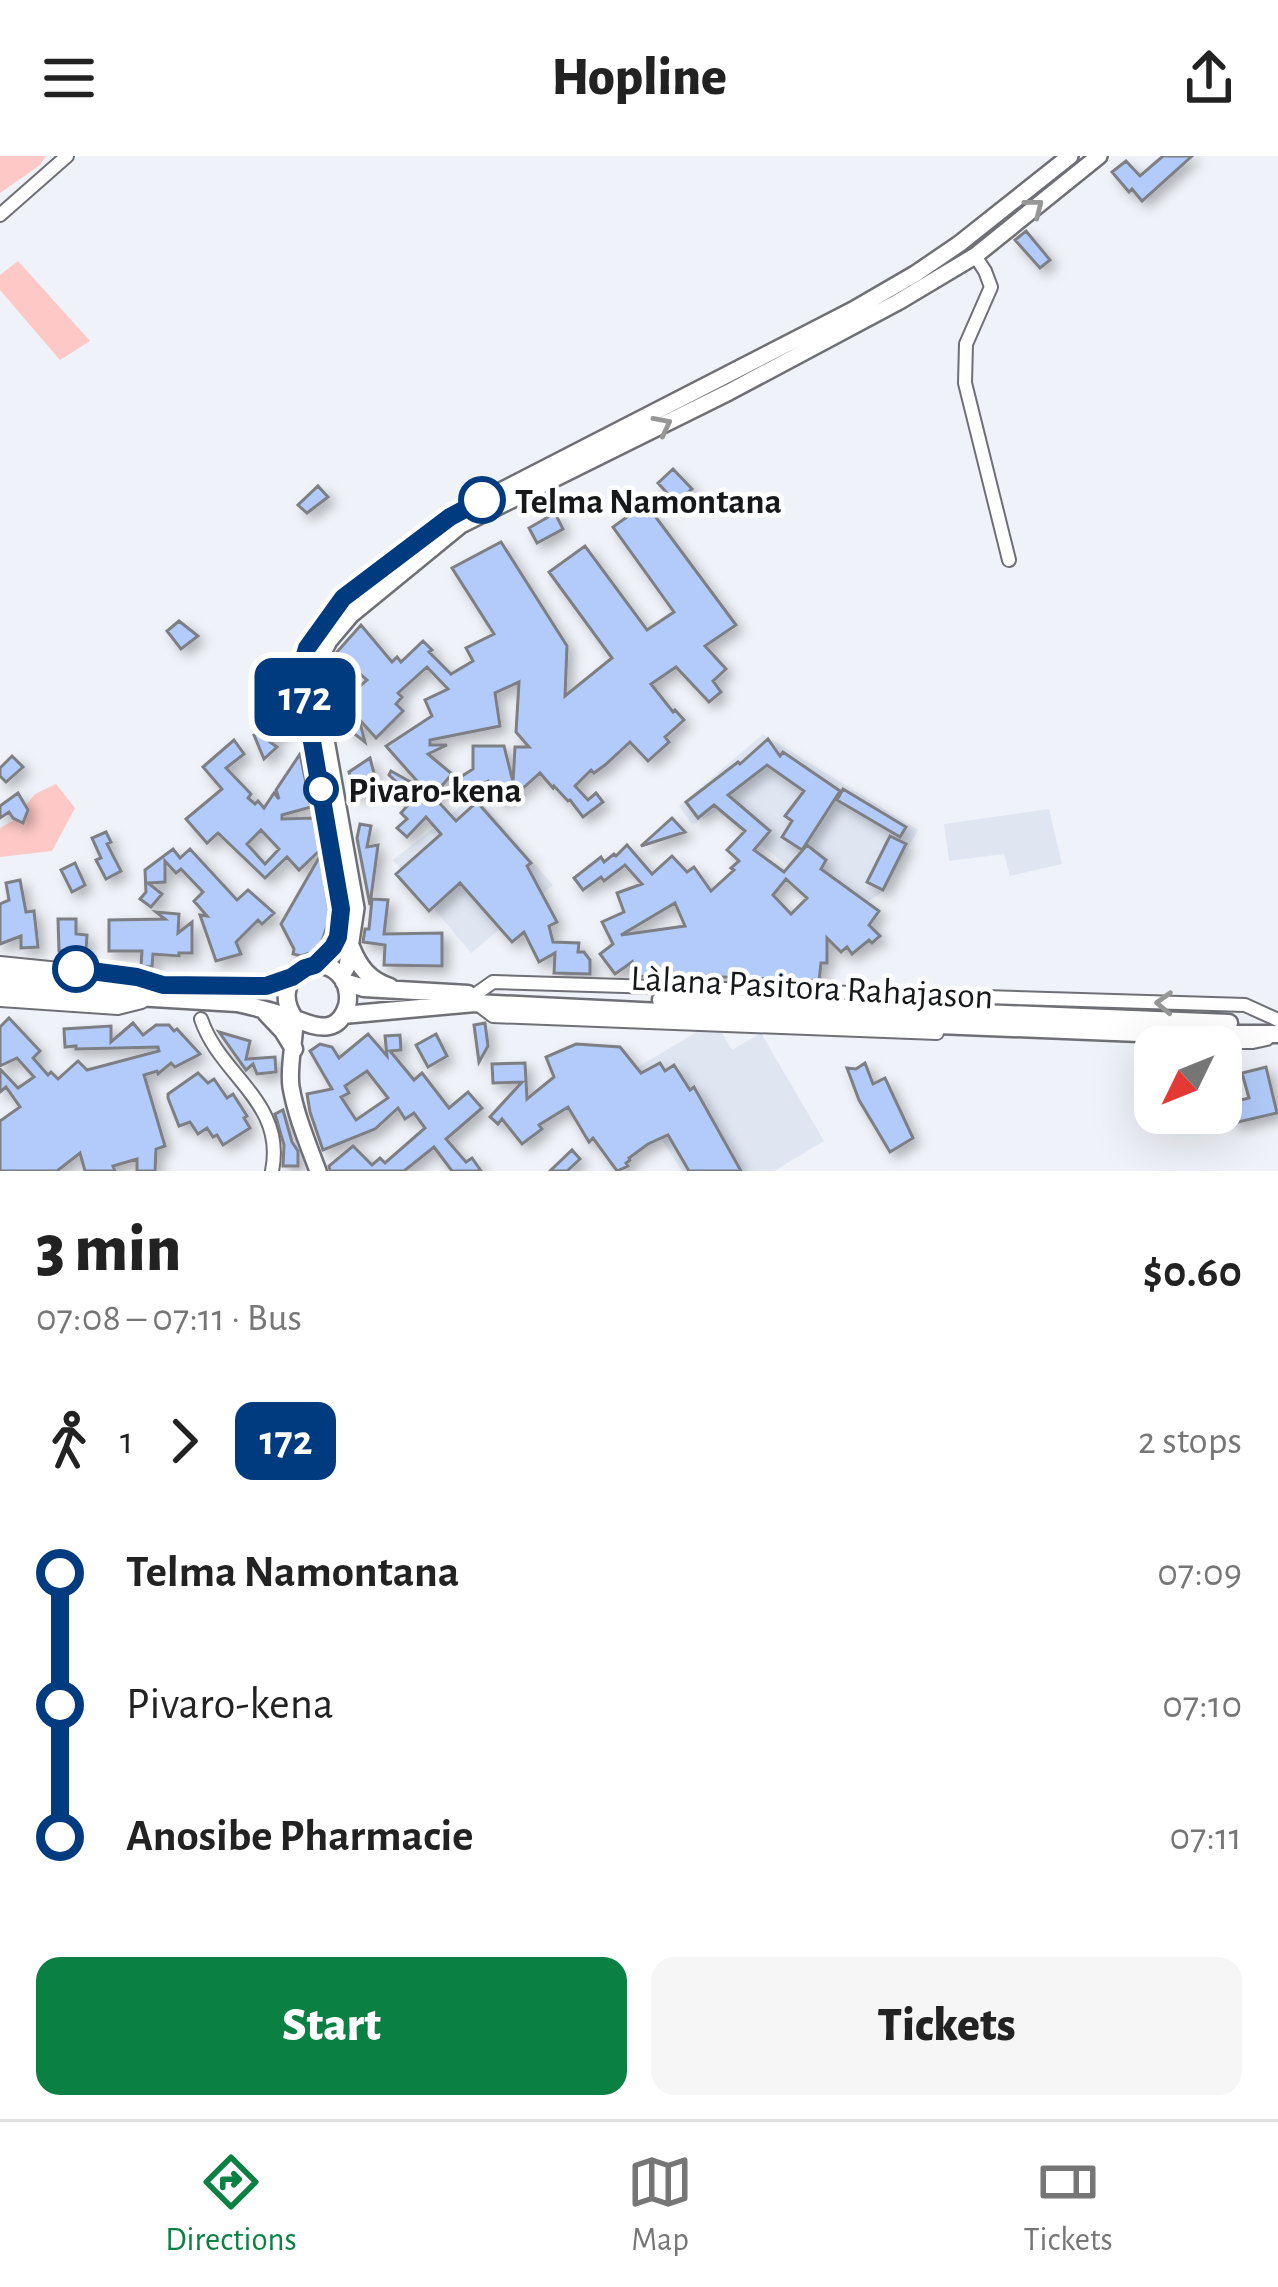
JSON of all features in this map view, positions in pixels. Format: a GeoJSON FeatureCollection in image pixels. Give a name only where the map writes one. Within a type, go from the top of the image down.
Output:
{"type":"FeatureCollection","features":[{"type":"Feature","properties":{"kind":"main road"},"geometry":{"type":"LineString","coordinates":[[350,947],[370,977],[408,993]]}},
{"type":"Feature","properties":{"kind":"main road"},"geometry":{"type":"LineString","coordinates":[[0,976],[165,991],[261,1008],[315,1028],[343,1015],[348,993],[334,970],[315,965],[266,986],[165,991],[0,989]]}},
{"type":"Feature","properties":{"kind":"main road"},"geometry":{"type":"LineString","coordinates":[[292,977],[286,1001],[295,1019]]}},
{"type":"Feature","properties":{"kind":"main road","name":"Làlana Pasitora Rahajason"},"geometry":{"type":"LineString","coordinates":[[343,979],[364,988],[476,998],[887,1023],[1278,1036]]}},
{"type":"Feature","properties":{"kind":"main road","name":"Làlana Pasitora Rahajason"},"geometry":{"type":"LineString","coordinates":[[343,1015],[476,998],[1278,1022]]}},
{"type":"Feature","properties":{"kind":"main road"},"geometry":{"type":"LineString","coordinates":[[261,1008],[294,1048]]}},
{"type":"Feature","properties":{"kind":"street"},"geometry":{"type":"LineString","coordinates":[[0,215],[68,156]]}},
{"type":"Feature","properties":{"kind":"street"},"geometry":{"type":"LineString","coordinates":[[315,965],[333,947],[342,918],[300,672],[307,648],[338,603],[450,517],[854,310],[915,274],[1070,156]]}},
{"type":"Feature","properties":{"kind":"street"},"geometry":{"type":"LineString","coordinates":[[343,979],[356,908],[315,678],[329,640],[351,615],[461,525],[729,392],[975,256],[1100,156]]}},
{"type":"Feature","properties":{"kind":"street"},"geometry":{"type":"LineString","coordinates":[[975,256],[991,287],[966,344],[965,383],[1009,560]]}},
{"type":"Feature","properties":{"kind":"street"},"geometry":{"type":"LineString","coordinates":[[0,964],[137,977],[165,991]]}},
{"type":"Feature","properties":{"kind":"street"},"geometry":{"type":"LineString","coordinates":[[0,1000],[118,1008],[165,991]]}},
{"type":"Feature","properties":{"kind":"street"},"geometry":{"type":"LineString","coordinates":[[201,1019],[205,1032],[255,1096],[276,1138],[272,1171]]}},
{"type":"Feature","properties":{"kind":"street"},"geometry":{"type":"LineString","coordinates":[[295,1019],[292,1089],[318,1171]]}},
{"type":"Feature","properties":{"kind":"shaded area"},"geometry":{"type":"Polygon","coordinates":[[[0,156],[46,156],[0,193],[0,156]]]}},
{"type":"Feature","properties":{"kind":"shaded area"},"geometry":{"type":"Polygon","coordinates":[[[18,261],[90,341],[60,360],[0,290],[0,275],[18,261]]]}},
{"type":"Feature","properties":{"kind":"shaded area"},"geometry":{"type":"Polygon","coordinates":[[[763,734],[918,830],[884,891],[854,911],[842,908],[717,811],[692,825],[679,806],[763,734]]]}},
{"type":"Feature","properties":{"kind":"shaded area"},"geometry":{"type":"Polygon","coordinates":[[[56,784],[75,808],[52,851],[0,857],[0,828],[14,820],[35,794],[56,784]]]}},
{"type":"Feature","properties":{"kind":"shaded area"},"geometry":{"type":"Polygon","coordinates":[[[475,795],[553,885],[471,953],[393,860],[475,795]]]}},
{"type":"Feature","properties":{"kind":"shaded area"},"geometry":{"type":"Polygon","coordinates":[[[1049,809],[1062,864],[1010,876],[1004,854],[949,861],[944,824],[1049,809]]]}},
{"type":"Feature","properties":{"kind":"shaded area"},"geometry":{"type":"Polygon","coordinates":[[[715,1021],[732,1050],[761,1033],[824,1141],[774,1171],[682,1171],[621,1077],[715,1021]]]}},
{"type":"Feature","properties":{"kind":"building"},"geometry":{"type":"Polygon","coordinates":[[[1163,156],[1192,156],[1142,201],[1112,172],[1126,161],[1140,176],[1163,156]]]}},
{"type":"Feature","properties":{"kind":"building"},"geometry":{"type":"Polygon","coordinates":[[[1026,231],[1050,260],[1040,268],[1015,240],[1026,231]]]}},
{"type":"Feature","properties":{"kind":"building"},"geometry":{"type":"Polygon","coordinates":[[[673,469],[692,489],[676,503],[658,483],[673,469]]]}},
{"type":"Feature","properties":{"kind":"building"},"geometry":{"type":"Polygon","coordinates":[[[318,486],[328,497],[307,513],[298,505],[318,486]]]}},
{"type":"Feature","properties":{"kind":"building"},"geometry":{"type":"Polygon","coordinates":[[[642,506],[647,515],[655,516],[736,625],[705,646],[726,669],[713,681],[721,692],[709,702],[676,667],[651,684],[684,720],[648,761],[630,742],[594,773],[591,770],[575,786],[588,800],[596,793],[603,802],[583,817],[540,773],[512,798],[500,802],[488,781],[469,793],[459,778],[473,769],[473,746],[504,746],[513,782],[515,747],[529,747],[516,732],[519,682],[495,693],[500,726],[430,740],[430,745],[447,745],[428,754],[452,774],[433,796],[456,821],[477,802],[531,863],[527,866],[557,922],[549,926],[553,942],[579,943],[578,952],[590,960],[590,974],[554,973],[555,953],[539,962],[524,932],[512,942],[460,883],[429,911],[396,874],[441,834],[426,817],[407,837],[397,828],[407,819],[401,813],[408,805],[399,797],[405,790],[389,775],[391,771],[425,790],[386,746],[432,716],[425,700],[448,689],[427,667],[398,693],[402,697],[396,704],[403,711],[376,738],[359,719],[365,742],[347,728],[359,710],[333,705],[328,683],[353,692],[367,680],[336,653],[361,625],[392,662],[397,657],[401,662],[423,641],[451,674],[473,661],[466,648],[494,634],[452,568],[501,542],[567,646],[565,696],[612,658],[549,572],[585,546],[647,630],[674,612],[613,527],[642,506]]]}},
{"type":"Feature","properties":{"kind":"building"},"geometry":{"type":"Polygon","coordinates":[[[555,513],[563,529],[537,543],[529,528],[555,513]]]}},
{"type":"Feature","properties":{"kind":"building"},"geometry":{"type":"Polygon","coordinates":[[[179,621],[198,636],[181,649],[167,631],[179,621]]]}},
{"type":"Feature","properties":{"kind":"building"},"geometry":{"type":"Polygon","coordinates":[[[283,708],[294,720],[270,742],[277,747],[264,759],[254,735],[267,730],[264,726],[283,708]]]}},
{"type":"Feature","properties":{"kind":"building"},"geometry":{"type":"Polygon","coordinates":[[[768,739],[780,756],[783,752],[840,791],[802,850],[782,837],[792,821],[785,816],[804,791],[767,765],[728,795],[770,831],[754,850],[784,872],[807,845],[826,860],[821,869],[879,911],[869,925],[880,936],[852,954],[847,947],[841,952],[827,938],[827,963],[821,963],[819,981],[632,976],[632,962],[615,974],[600,954],[613,944],[602,922],[624,912],[617,893],[642,884],[625,865],[583,890],[574,878],[627,845],[652,874],[672,856],[687,872],[694,867],[711,891],[734,870],[739,861],[727,850],[745,831],[714,805],[698,818],[686,802],[768,739]],[[786,879],[773,895],[791,914],[807,898],[786,879]],[[675,903],[621,935],[685,926],[675,903]]]}},
{"type":"Feature","properties":{"kind":"building"},"geometry":{"type":"Polygon","coordinates":[[[234,740],[244,754],[226,768],[251,794],[248,798],[264,808],[274,793],[279,799],[276,790],[300,754],[311,807],[282,815],[282,819],[313,818],[319,851],[299,870],[287,857],[265,878],[218,833],[207,843],[186,819],[222,789],[203,767],[234,740]],[[261,830],[247,844],[265,864],[279,849],[261,830]]]}},
{"type":"Feature","properties":{"kind":"building"},"geometry":{"type":"Polygon","coordinates":[[[12,756],[23,767],[6,782],[0,768],[12,756]]]}},
{"type":"Feature","properties":{"kind":"building"},"geometry":{"type":"Polygon","coordinates":[[[370,758],[373,782],[366,784],[369,791],[355,795],[349,772],[370,758]]]}},
{"type":"Feature","properties":{"kind":"building"},"geometry":{"type":"Polygon","coordinates":[[[843,789],[906,827],[900,837],[837,800],[843,789]]]}},
{"type":"Feature","properties":{"kind":"building"},"geometry":{"type":"Polygon","coordinates":[[[18,793],[28,810],[23,823],[9,812],[0,818],[0,806],[18,793]]]}},
{"type":"Feature","properties":{"kind":"building"},"geometry":{"type":"Polygon","coordinates":[[[672,818],[685,832],[641,846],[672,818]]]}},
{"type":"Feature","properties":{"kind":"building"},"geometry":{"type":"Polygon","coordinates":[[[360,824],[371,826],[367,847],[378,845],[370,905],[357,838],[360,824]]]}},
{"type":"Feature","properties":{"kind":"building"},"geometry":{"type":"Polygon","coordinates":[[[106,832],[121,871],[106,879],[92,838],[106,832]]]}},
{"type":"Feature","properties":{"kind":"building"},"geometry":{"type":"Polygon","coordinates":[[[890,836],[906,844],[883,890],[867,882],[890,836]]]}},
{"type":"Feature","properties":{"kind":"building"},"geometry":{"type":"Polygon","coordinates":[[[173,849],[180,858],[190,849],[237,900],[248,890],[274,913],[262,924],[258,920],[236,942],[241,954],[216,961],[200,915],[207,916],[194,901],[203,892],[181,869],[176,873],[165,861],[165,882],[148,883],[162,894],[151,907],[140,899],[146,892],[145,870],[173,849]]]}},
{"type":"Feature","properties":{"kind":"building"},"geometry":{"type":"Polygon","coordinates":[[[320,856],[330,917],[322,941],[301,956],[293,954],[281,924],[320,856]]]}},
{"type":"Feature","properties":{"kind":"building"},"geometry":{"type":"Polygon","coordinates":[[[75,863],[85,885],[72,892],[61,870],[75,863]]]}},
{"type":"Feature","properties":{"kind":"building"},"geometry":{"type":"Polygon","coordinates":[[[20,880],[26,912],[34,911],[38,947],[21,948],[21,936],[0,944],[0,904],[9,900],[6,883],[20,880]]]}},
{"type":"Feature","properties":{"kind":"building"},"geometry":{"type":"Polygon","coordinates":[[[372,899],[388,900],[384,934],[442,933],[442,966],[384,965],[385,945],[363,942],[372,899]]]}},
{"type":"Feature","properties":{"kind":"building"},"geometry":{"type":"Polygon","coordinates":[[[156,912],[179,914],[178,933],[192,922],[192,953],[153,954],[152,967],[141,966],[142,951],[109,951],[109,920],[165,919],[156,912]]]}},
{"type":"Feature","properties":{"kind":"building"},"geometry":{"type":"Polygon","coordinates":[[[58,919],[76,919],[76,934],[87,935],[86,950],[59,951],[58,919]]]}},
{"type":"Feature","properties":{"kind":"building"},"geometry":{"type":"Polygon","coordinates":[[[9,1018],[40,1051],[33,1058],[58,1079],[78,1061],[87,1070],[159,1051],[158,1047],[65,1047],[64,1029],[111,1026],[111,1042],[133,1023],[143,1035],[156,1025],[177,1029],[200,1054],[175,1067],[171,1063],[158,1074],[144,1075],[165,1146],[156,1149],[155,1171],[137,1171],[137,1159],[113,1166],[115,1171],[85,1171],[80,1153],[57,1171],[0,1171],[0,1121],[20,1107],[6,1087],[0,1092],[0,1069],[18,1088],[34,1077],[17,1058],[0,1066],[0,1027],[9,1018]]]}},
{"type":"Feature","properties":{"kind":"building"},"geometry":{"type":"Polygon","coordinates":[[[485,1023],[488,1046],[479,1062],[474,1025],[485,1023]]]}},
{"type":"Feature","properties":{"kind":"building"},"geometry":{"type":"Polygon","coordinates":[[[219,1032],[250,1041],[246,1059],[275,1057],[276,1072],[257,1074],[253,1064],[246,1070],[219,1032]]]}},
{"type":"Feature","properties":{"kind":"building"},"geometry":{"type":"Polygon","coordinates":[[[368,1034],[387,1056],[385,1036],[400,1035],[401,1050],[390,1051],[414,1080],[422,1073],[449,1108],[468,1092],[482,1108],[446,1139],[481,1171],[452,1171],[434,1147],[404,1171],[330,1171],[329,1166],[353,1146],[372,1165],[380,1158],[385,1163],[425,1128],[414,1113],[405,1119],[398,1108],[375,1129],[323,1150],[307,1094],[332,1089],[310,1051],[320,1044],[332,1047],[339,1058],[368,1034]],[[367,1071],[345,1086],[349,1093],[341,1097],[356,1120],[388,1098],[367,1071]]]}},
{"type":"Feature","properties":{"kind":"building"},"geometry":{"type":"Polygon","coordinates":[[[436,1034],[447,1056],[428,1067],[416,1045],[436,1034]]]}},
{"type":"Feature","properties":{"kind":"building"},"geometry":{"type":"Polygon","coordinates":[[[576,1044],[620,1047],[641,1073],[660,1063],[665,1071],[674,1065],[690,1090],[694,1087],[741,1171],[689,1171],[668,1135],[648,1144],[617,1171],[593,1138],[589,1142],[568,1107],[539,1125],[542,1129],[522,1144],[502,1119],[498,1124],[490,1117],[522,1082],[493,1083],[492,1064],[525,1063],[527,1099],[554,1077],[546,1057],[576,1044]]]}},
{"type":"Feature","properties":{"kind":"building"},"geometry":{"type":"Polygon","coordinates":[[[865,1063],[873,1084],[885,1078],[913,1138],[890,1152],[859,1100],[847,1068],[865,1063]]]}},
{"type":"Feature","properties":{"kind":"building"},"geometry":{"type":"Polygon","coordinates":[[[1266,1067],[1277,1113],[1242,1121],[1242,1100],[1249,1098],[1242,1073],[1266,1067]]]}},
{"type":"Feature","properties":{"kind":"building"},"geometry":{"type":"Polygon","coordinates":[[[198,1073],[208,1083],[214,1079],[227,1098],[233,1094],[247,1116],[250,1128],[223,1145],[207,1128],[198,1134],[190,1122],[179,1126],[168,1098],[198,1073]]]}},
{"type":"Feature","properties":{"kind":"building"},"geometry":{"type":"Polygon","coordinates":[[[283,1110],[298,1151],[298,1166],[283,1166],[284,1145],[275,1114],[283,1110]]]}},
{"type":"Feature","properties":{"kind":"building"},"geometry":{"type":"Polygon","coordinates":[[[572,1150],[580,1159],[567,1171],[550,1171],[572,1150]]]}},
{"type":"Feature","properties":{"kind":"bus line","name":"172"},"geometry":{"type":"LineString","coordinates":[[76,969],[163,985],[266,986],[315,965],[333,947],[342,918],[300,672],[303,657],[343,598],[450,517],[482,500]]}},
{"type":"Feature","properties":{"kind":"place","name":"Telma Namontana"},"geometry":{"type":"Point","coordinates":[482,500]}},
{"type":"Feature","properties":{"kind":"place","name":"Pivaro-kena"},"geometry":{"type":"Point","coordinates":[321,789]}}]}
